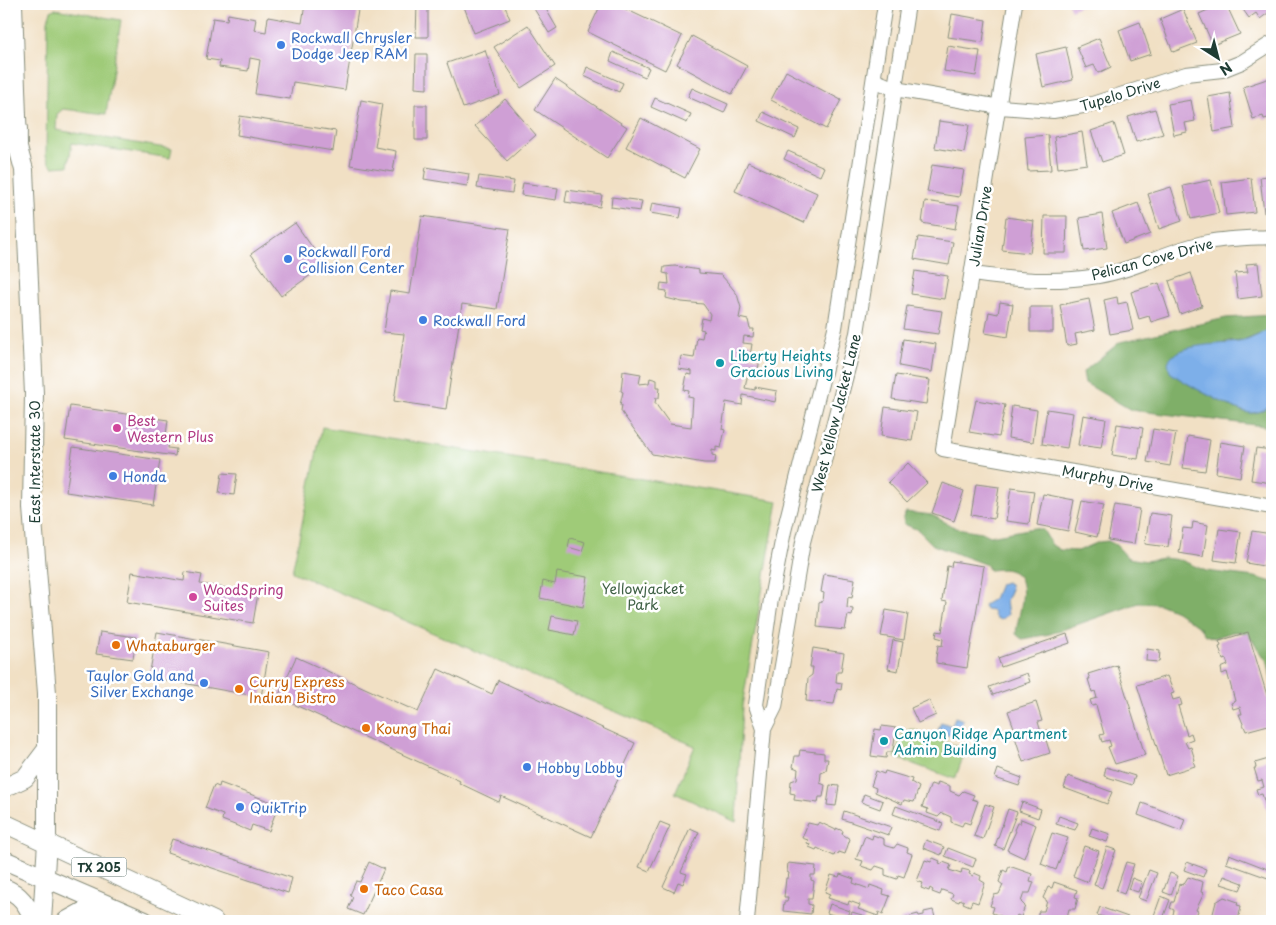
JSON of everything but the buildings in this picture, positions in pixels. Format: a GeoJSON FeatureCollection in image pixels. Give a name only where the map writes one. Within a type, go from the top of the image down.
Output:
{"type":"FeatureCollection","features":[{"type":"Feature","properties":{"kind":"highway"},"geometry":{"type":"LineString","coordinates":[[12,4],[17,144]]}},
{"type":"Feature","properties":{"kind":"main road","name":"East Interstate 30"},"geometry":{"type":"LineString","coordinates":[[22,4],[17,144],[24,179],[34,394],[32,508],[47,693],[47,842],[42,921]]}},
{"type":"Feature","properties":{"kind":"main road"},"geometry":{"type":"LineString","coordinates":[[4,788],[25,778],[47,749]]}},
{"type":"Feature","properties":{"kind":"main road","name":"TX 205"},"geometry":{"type":"LineString","coordinates":[[4,823],[214,921]]}},
{"type":"Feature","properties":{"kind":"main road","name":"TX 205"},"geometry":{"type":"LineString","coordinates":[[4,860],[145,921]]}},
{"type":"Feature","properties":{"kind":"main road"},"geometry":{"type":"LineString","coordinates":[[4,888],[13,891],[30,910],[33,921]]}},
{"type":"Feature","properties":{"kind":"main road"},"geometry":{"type":"LineString","coordinates":[[66,921],[84,911],[112,907]]}},
{"type":"Feature","properties":{"kind":"street","name":"West Yellow Jacket Lane"},"geometry":{"type":"LineString","coordinates":[[764,729],[756,705],[771,599],[784,531],[835,328],[885,4]]}},
{"type":"Feature","properties":{"kind":"street","name":"West Yellow Jacket Lane"},"geometry":{"type":"LineString","coordinates":[[747,921],[764,729],[775,707],[803,542],[857,333],[908,4]]}},
{"type":"Feature","properties":{"kind":"street","name":"Julian Drive"},"geometry":{"type":"LineString","coordinates":[[943,449],[973,274],[1015,4]]}},
{"type":"Feature","properties":{"kind":"street","name":"Tupelo Drive"},"geometry":{"type":"LineString","coordinates":[[874,80],[895,89],[1000,107],[1053,111],[1089,105],[1186,74],[1222,70],[1242,62],[1272,43]]}},
{"type":"Feature","properties":{"kind":"street","name":"Pelican Cove Drive"},"geometry":{"type":"LineString","coordinates":[[973,274],[1013,280],[1061,280],[1099,276],[1136,267],[1207,242],[1272,237]]}},
{"type":"Feature","properties":{"kind":"street","name":"Murphy Drive"},"geometry":{"type":"LineString","coordinates":[[943,449],[1272,507]]}},
{"type":"Feature","properties":{"kind":"green space"},"geometry":{"type":"Polygon","coordinates":[[[55,9],[121,20],[106,114],[63,109],[57,114],[56,130],[172,149],[170,158],[72,143],[68,166],[53,167],[49,163],[46,155],[48,20],[51,11],[55,9]]]}},
{"type":"Feature","properties":{"kind":"green space"},"geometry":{"type":"Polygon","coordinates":[[[1272,315],[1272,329],[1243,341],[1226,342],[1170,372],[1210,396],[1244,412],[1257,412],[1272,403],[1272,427],[1131,410],[1085,383],[1083,372],[1120,342],[1226,318],[1272,315]]]}},
{"type":"Feature","properties":{"kind":"green space","name":"Yellowjacket Park"},"geometry":{"type":"Polygon","coordinates":[[[322,427],[778,501],[742,706],[736,822],[675,793],[695,746],[292,572],[322,427]]]}},
{"type":"Feature","properties":{"kind":"green space"},"geometry":{"type":"Polygon","coordinates":[[[906,512],[932,515],[956,528],[982,532],[990,536],[1034,528],[1043,530],[1052,545],[1060,550],[1078,551],[1099,542],[1108,541],[1116,545],[1128,558],[1146,561],[1163,558],[1181,560],[1206,571],[1255,577],[1272,582],[1272,686],[1268,663],[1253,641],[1243,632],[1233,632],[1214,638],[1205,635],[1200,628],[1176,611],[1159,604],[1139,603],[1050,634],[1022,639],[1016,634],[1022,598],[1021,580],[1017,574],[1006,569],[989,570],[987,565],[933,545],[918,530],[904,524],[903,518],[906,512]]]}},
{"type":"Feature","properties":{"kind":"green space"},"geometry":{"type":"Polygon","coordinates":[[[911,729],[959,747],[963,757],[955,779],[894,757],[903,733],[911,729]]]}},
{"type":"Feature","properties":{"kind":"water"},"geometry":{"type":"Polygon","coordinates":[[[1272,329],[1272,403],[1260,411],[1254,413],[1244,412],[1197,389],[1170,372],[1168,362],[1174,355],[1191,347],[1243,341],[1272,329]]]}},
{"type":"Feature","properties":{"kind":"water"},"geometry":{"type":"Polygon","coordinates":[[[1006,582],[1010,584],[1011,589],[1006,601],[1008,615],[1000,620],[995,617],[993,611],[986,610],[984,605],[994,599],[1000,584],[1006,582]]]}},
{"type":"Feature","properties":{"kind":"water"},"geometry":{"type":"Polygon","coordinates":[[[955,717],[963,720],[956,738],[938,731],[941,722],[952,726],[955,717]]]}},
{"type":"Feature","properties":{"kind":"place","name":"Rockwall Chrysler Dodge Jeep RAM"},"geometry":{"type":"Point","coordinates":[281,45]}},
{"type":"Feature","properties":{"kind":"place","name":"Rockwall Ford Collision Center"},"geometry":{"type":"Point","coordinates":[288,259]}},
{"type":"Feature","properties":{"kind":"place","name":"Rockwall Ford"},"geometry":{"type":"Point","coordinates":[423,320]}},
{"type":"Feature","properties":{"kind":"place","name":"Liberty Heights Gracious Living"},"geometry":{"type":"Point","coordinates":[720,363]}},
{"type":"Feature","properties":{"kind":"place","name":"Best Western Plus"},"geometry":{"type":"Point","coordinates":[117,428]}},
{"type":"Feature","properties":{"kind":"place","name":"Honda"},"geometry":{"type":"Point","coordinates":[113,476]}},
{"type":"Feature","properties":{"kind":"place","name":"WoodSpring Suites"},"geometry":{"type":"Point","coordinates":[193,597]}},
{"type":"Feature","properties":{"kind":"place","name":"Whataburger"},"geometry":{"type":"Point","coordinates":[116,645]}},
{"type":"Feature","properties":{"kind":"place","name":"Taylor Gold and Silver Exchange"},"geometry":{"type":"Point","coordinates":[204,683]}},
{"type":"Feature","properties":{"kind":"place","name":"Curry Express Indian Bistro"},"geometry":{"type":"Point","coordinates":[239,689]}},
{"type":"Feature","properties":{"kind":"place","name":"Koung Thai"},"geometry":{"type":"Point","coordinates":[366,728]}},
{"type":"Feature","properties":{"kind":"place","name":"Canyon Ridge Apartment Admin Building"},"geometry":{"type":"Point","coordinates":[884,741]}},
{"type":"Feature","properties":{"kind":"place","name":"Hobby Lobby"},"geometry":{"type":"Point","coordinates":[527,767]}},
{"type":"Feature","properties":{"kind":"place","name":"QuikTrip"},"geometry":{"type":"Point","coordinates":[240,807]}},
{"type":"Feature","properties":{"kind":"place","name":"Taco Casa"},"geometry":{"type":"Point","coordinates":[364,889]}}]}
